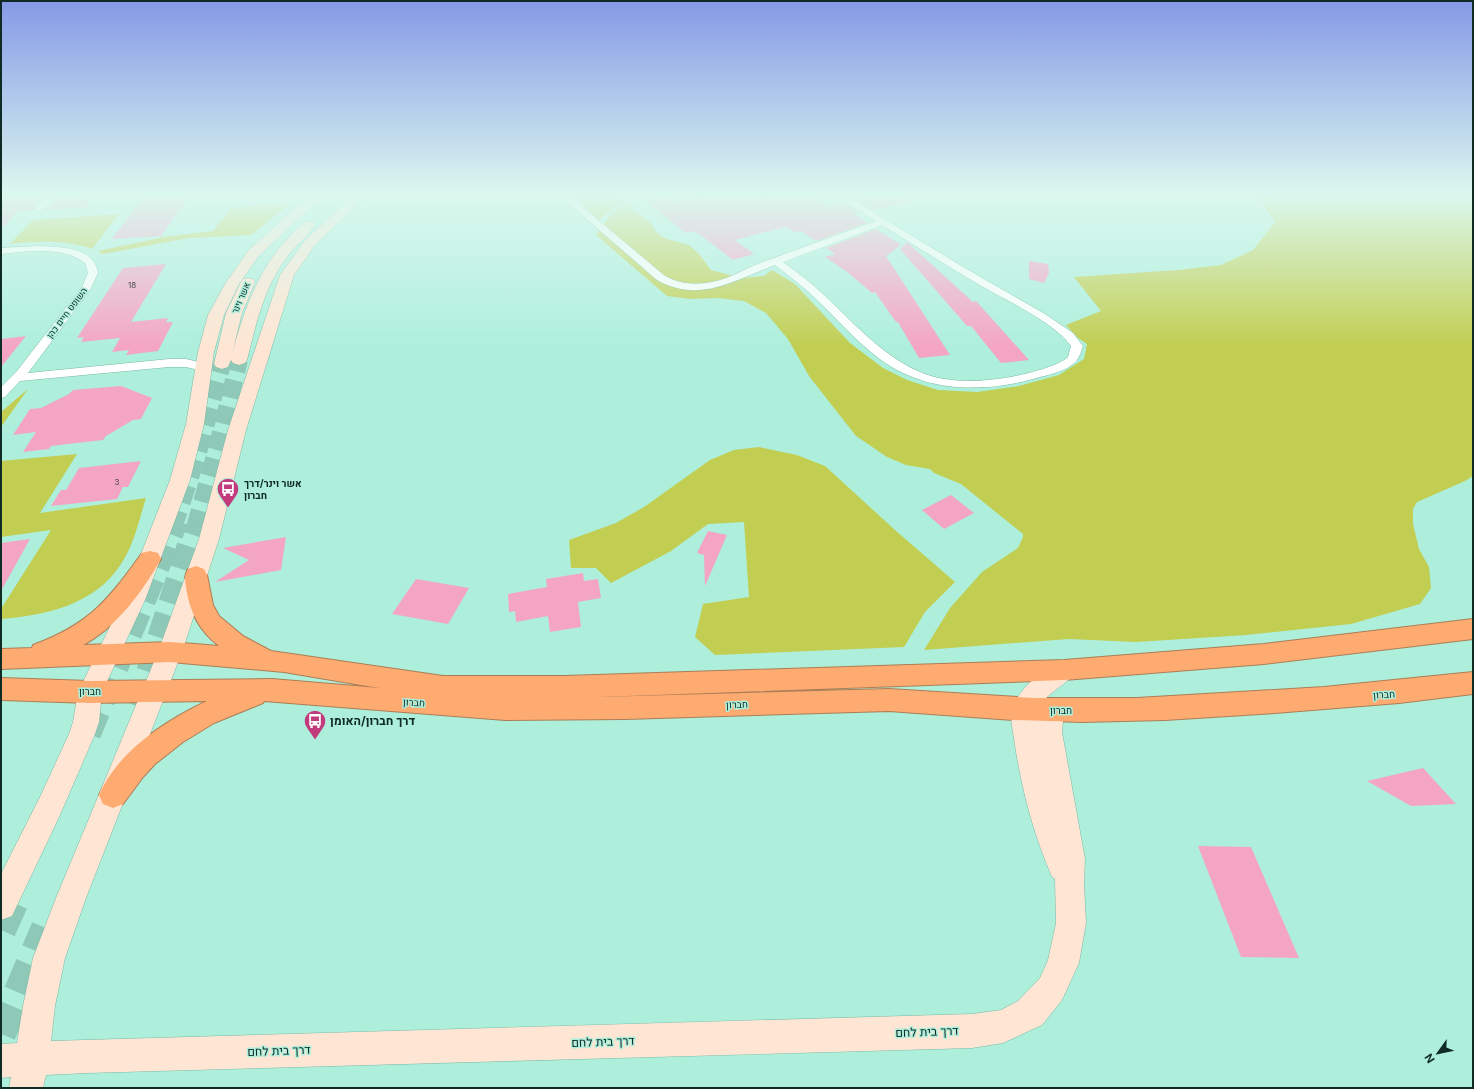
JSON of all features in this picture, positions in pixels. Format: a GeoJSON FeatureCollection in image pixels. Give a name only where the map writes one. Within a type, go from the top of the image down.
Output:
{"type":"FeatureCollection","features":[{"type":"Feature","properties":{"kind":"highway"},"geometry":{"type":"LineString","coordinates":[[13,658],[60,645],[77,637],[98,624],[118,604],[150,559]]}},
{"type":"Feature","properties":{"kind":"highway"},"geometry":{"type":"LineString","coordinates":[[196,575],[201,606],[206,616],[217,630],[258,655],[284,662]]}},
{"type":"Feature","properties":{"kind":"highway","name":"חברון"},"geometry":{"type":"LineString","coordinates":[[13,658],[170,652],[284,662],[443,687],[508,688],[708,684],[1064,670],[1271,653],[1473,629]]}},
{"type":"Feature","properties":{"kind":"highway","name":"חברון"},"geometry":{"type":"LineString","coordinates":[[1,689],[90,692],[272,690],[505,709],[617,708],[889,700],[932,701],[1025,710],[1126,710],[1228,705],[1408,692],[1473,683]]}},
{"type":"Feature","properties":{"kind":"highway"},"geometry":{"type":"LineString","coordinates":[[112,795],[132,768],[174,734],[220,708],[239,700],[272,690]]}},
{"type":"Feature","properties":{"kind":"main road"},"geometry":{"type":"LineString","coordinates":[[1,905],[50,806],[82,734],[86,722],[90,692],[134,600],[180,480],[190,448],[203,367],[216,315],[243,267],[261,246]]}},
{"type":"Feature","properties":{"kind":"main road","name":"אשר וינר"},"geometry":{"type":"LineString","coordinates":[[222,364],[234,313],[250,279],[262,260],[275,246]]}},
{"type":"Feature","properties":{"kind":"main road","name":"אשר וינר"},"geometry":{"type":"LineString","coordinates":[[239,360],[254,305],[266,277],[275,262],[289,246]]}},
{"type":"Feature","properties":{"kind":"main road"},"geometry":{"type":"LineString","coordinates":[[20,1069],[39,1006],[49,958],[71,898],[170,652],[209,539],[237,430],[287,275],[307,246]]}},
{"type":"Feature","properties":{"kind":"main road"},"geometry":{"type":"LineString","coordinates":[[1025,710],[1033,696],[1045,684],[1064,670]]}},
{"type":"Feature","properties":{"kind":"main road","name":"דרך בית לחם"},"geometry":{"type":"LineString","coordinates":[[1025,710],[1025,722],[1033,773],[1058,858],[1069,884]]}},
{"type":"Feature","properties":{"kind":"main road","name":"דרך בית לחם"},"geometry":{"type":"LineString","coordinates":[[20,1069],[972,1031],[1003,1026],[1030,1013],[1051,989],[1063,963],[1071,923],[1069,884],[1071,859],[1049,732],[1050,718],[1056,710]]}},
{"type":"Feature","properties":{"kind":"street"},"geometry":{"type":"LineString","coordinates":[[622,246],[660,278],[671,284],[682,287],[699,287],[726,282],[817,246]]}},
{"type":"Feature","properties":{"kind":"street"},"geometry":{"type":"LineString","coordinates":[[776,261],[807,285],[862,339],[890,360],[918,376],[941,381],[968,384],[999,382],[1024,377],[1055,368],[1066,364],[1073,358],[1077,346],[1069,334],[921,246]]}},
{"type":"Feature","properties":{"kind":"street","name":"השופט חיים כהן"},"geometry":{"type":"LineString","coordinates":[[1,251],[39,249],[64,250],[82,256],[88,260],[94,271],[92,279],[86,288],[18,378],[1,394]]}},
{"type":"Feature","properties":{"kind":"street"},"geometry":{"type":"LineString","coordinates":[[18,378],[169,363],[186,363],[203,367]]}},
{"type":"Feature","properties":{"kind":"street","name":"דרך בית לחם"},"geometry":{"type":"LineString","coordinates":[[1,1072],[20,1069]]}},
{"type":"Feature","properties":{"kind":"green space"},"geometry":{"type":"Polygon","coordinates":[[[81,246],[94,246],[92,249],[81,246]]]}},
{"type":"Feature","properties":{"kind":"green space"},"geometry":{"type":"Polygon","coordinates":[[[122,246],[147,246],[103,254],[98,251],[122,246]]]}},
{"type":"Feature","properties":{"kind":"green space"},"geometry":{"type":"Polygon","coordinates":[[[609,246],[690,246],[699,254],[711,270],[741,278],[764,276],[772,270],[795,284],[850,343],[883,368],[907,380],[938,390],[977,392],[1019,386],[1059,375],[1084,359],[1087,344],[1078,338],[1066,325],[1101,311],[1074,277],[1179,270],[1221,265],[1253,250],[1256,246],[1473,246],[1473,476],[1417,502],[1413,509],[1413,524],[1419,549],[1429,567],[1431,588],[1420,604],[1351,624],[1246,635],[1136,642],[1069,639],[924,650],[950,608],[982,572],[1018,548],[1023,534],[961,484],[934,473],[930,469],[906,465],[887,457],[856,436],[809,376],[788,339],[766,313],[744,301],[717,298],[690,299],[667,296],[609,246]]]}},
{"type":"Feature","properties":{"kind":"green space"},"geometry":{"type":"Polygon","coordinates":[[[28,389],[1,427],[1,412],[28,389]]]}},
{"type":"Feature","properties":{"kind":"green space"},"geometry":{"type":"Polygon","coordinates":[[[759,447],[797,455],[825,466],[955,582],[925,612],[904,647],[715,655],[695,637],[703,604],[749,597],[744,522],[708,524],[671,551],[611,583],[596,568],[571,568],[569,540],[616,523],[644,507],[710,460],[734,450],[759,447]]]}},
{"type":"Feature","properties":{"kind":"green space"},"geometry":{"type":"Polygon","coordinates":[[[77,454],[40,513],[146,498],[136,532],[126,557],[110,578],[98,589],[83,598],[52,611],[1,619],[1,609],[51,530],[1,537],[1,461],[77,454]]]}},
{"type":"Feature","properties":{"kind":"building"},"geometry":{"type":"Polygon","coordinates":[[[714,246],[743,246],[754,254],[733,260],[714,246]]]}},
{"type":"Feature","properties":{"kind":"building"},"geometry":{"type":"Polygon","coordinates":[[[832,246],[900,246],[886,256],[950,355],[919,358],[898,322],[896,322],[875,292],[872,293],[846,271],[825,257],[835,254],[826,248],[832,246]]]}},
{"type":"Feature","properties":{"kind":"building"},"geometry":{"type":"Polygon","coordinates":[[[903,246],[911,246],[973,302],[976,301],[1029,360],[1001,363],[971,326],[967,326],[900,249],[903,246]]]}},
{"type":"Feature","properties":{"kind":"building"},"geometry":{"type":"Polygon","coordinates":[[[1029,261],[1048,264],[1049,273],[1044,283],[1029,279],[1029,261]]]}},
{"type":"Feature","properties":{"kind":"building"},"geometry":{"type":"Polygon","coordinates":[[[166,264],[131,322],[168,318],[166,322],[173,322],[158,351],[126,355],[129,350],[112,352],[120,338],[81,342],[84,337],[77,338],[123,268],[166,264]]]}},
{"type":"Feature","properties":{"kind":"building"},"geometry":{"type":"Polygon","coordinates":[[[26,336],[1,367],[1,339],[26,336]]]}},
{"type":"Feature","properties":{"kind":"building"},"geometry":{"type":"Polygon","coordinates":[[[121,386],[152,398],[141,419],[133,420],[106,436],[103,440],[51,446],[49,449],[23,452],[36,432],[13,435],[30,409],[41,408],[69,394],[73,390],[121,386]]]}},
{"type":"Feature","properties":{"kind":"building"},"geometry":{"type":"Polygon","coordinates":[[[141,461],[128,487],[123,487],[117,499],[51,506],[61,490],[66,490],[79,468],[141,461]]]}},
{"type":"Feature","properties":{"kind":"building"},"geometry":{"type":"Polygon","coordinates":[[[951,495],[974,513],[944,529],[922,510],[951,495]]]}},
{"type":"Feature","properties":{"kind":"building"},"geometry":{"type":"Polygon","coordinates":[[[708,531],[727,535],[705,586],[704,555],[697,553],[708,531]]]}},
{"type":"Feature","properties":{"kind":"building"},"geometry":{"type":"Polygon","coordinates":[[[286,537],[281,570],[215,582],[249,560],[223,548],[286,537]]]}},
{"type":"Feature","properties":{"kind":"building"},"geometry":{"type":"Polygon","coordinates":[[[30,539],[1,591],[1,543],[30,539]]]}},
{"type":"Feature","properties":{"kind":"building"},"geometry":{"type":"Polygon","coordinates":[[[583,573],[584,581],[598,579],[601,598],[578,602],[581,627],[550,632],[548,616],[516,622],[515,611],[509,612],[508,594],[547,587],[546,579],[583,573]]]}},
{"type":"Feature","properties":{"kind":"building"},"geometry":{"type":"Polygon","coordinates":[[[416,579],[469,588],[448,624],[392,614],[416,579]]]}},
{"type":"Feature","properties":{"kind":"building"},"geometry":{"type":"Polygon","coordinates":[[[1423,768],[1456,804],[1411,806],[1367,781],[1423,768]]]}},
{"type":"Feature","properties":{"kind":"building"},"geometry":{"type":"Polygon","coordinates":[[[1198,846],[1251,847],[1299,958],[1241,957],[1198,846]]]}},
{"type":"Feature","properties":{"kind":"tunnel"},"geometry":{"type":"LineString","coordinates":[[195,528],[217,449],[239,360]]}},
{"type":"Feature","properties":{"kind":"tunnel"},"geometry":{"type":"LineString","coordinates":[[173,528],[197,456],[222,364]]}},
{"type":"Feature","properties":{"kind":"tunnel"},"geometry":{"type":"LineString","coordinates":[[89,734],[174,527]]}},
{"type":"Feature","properties":{"kind":"tunnel"},"geometry":{"type":"LineString","coordinates":[[137,706],[195,527]]}},
{"type":"Feature","properties":{"kind":"tunnel"},"geometry":{"type":"LineString","coordinates":[[1,930],[18,892]]}},
{"type":"Feature","properties":{"kind":"tunnel"},"geometry":{"type":"LineString","coordinates":[[1,1034],[46,928]]}},
{"type":"Feature","properties":{"kind":"place","name":"אשר וינר/דרך חברון"},"geometry":{"type":"Point","coordinates":[228,508]}},
{"type":"Feature","properties":{"kind":"place","name":"דרך חברון/האומן"},"geometry":{"type":"Point","coordinates":[315,740]}}]}
